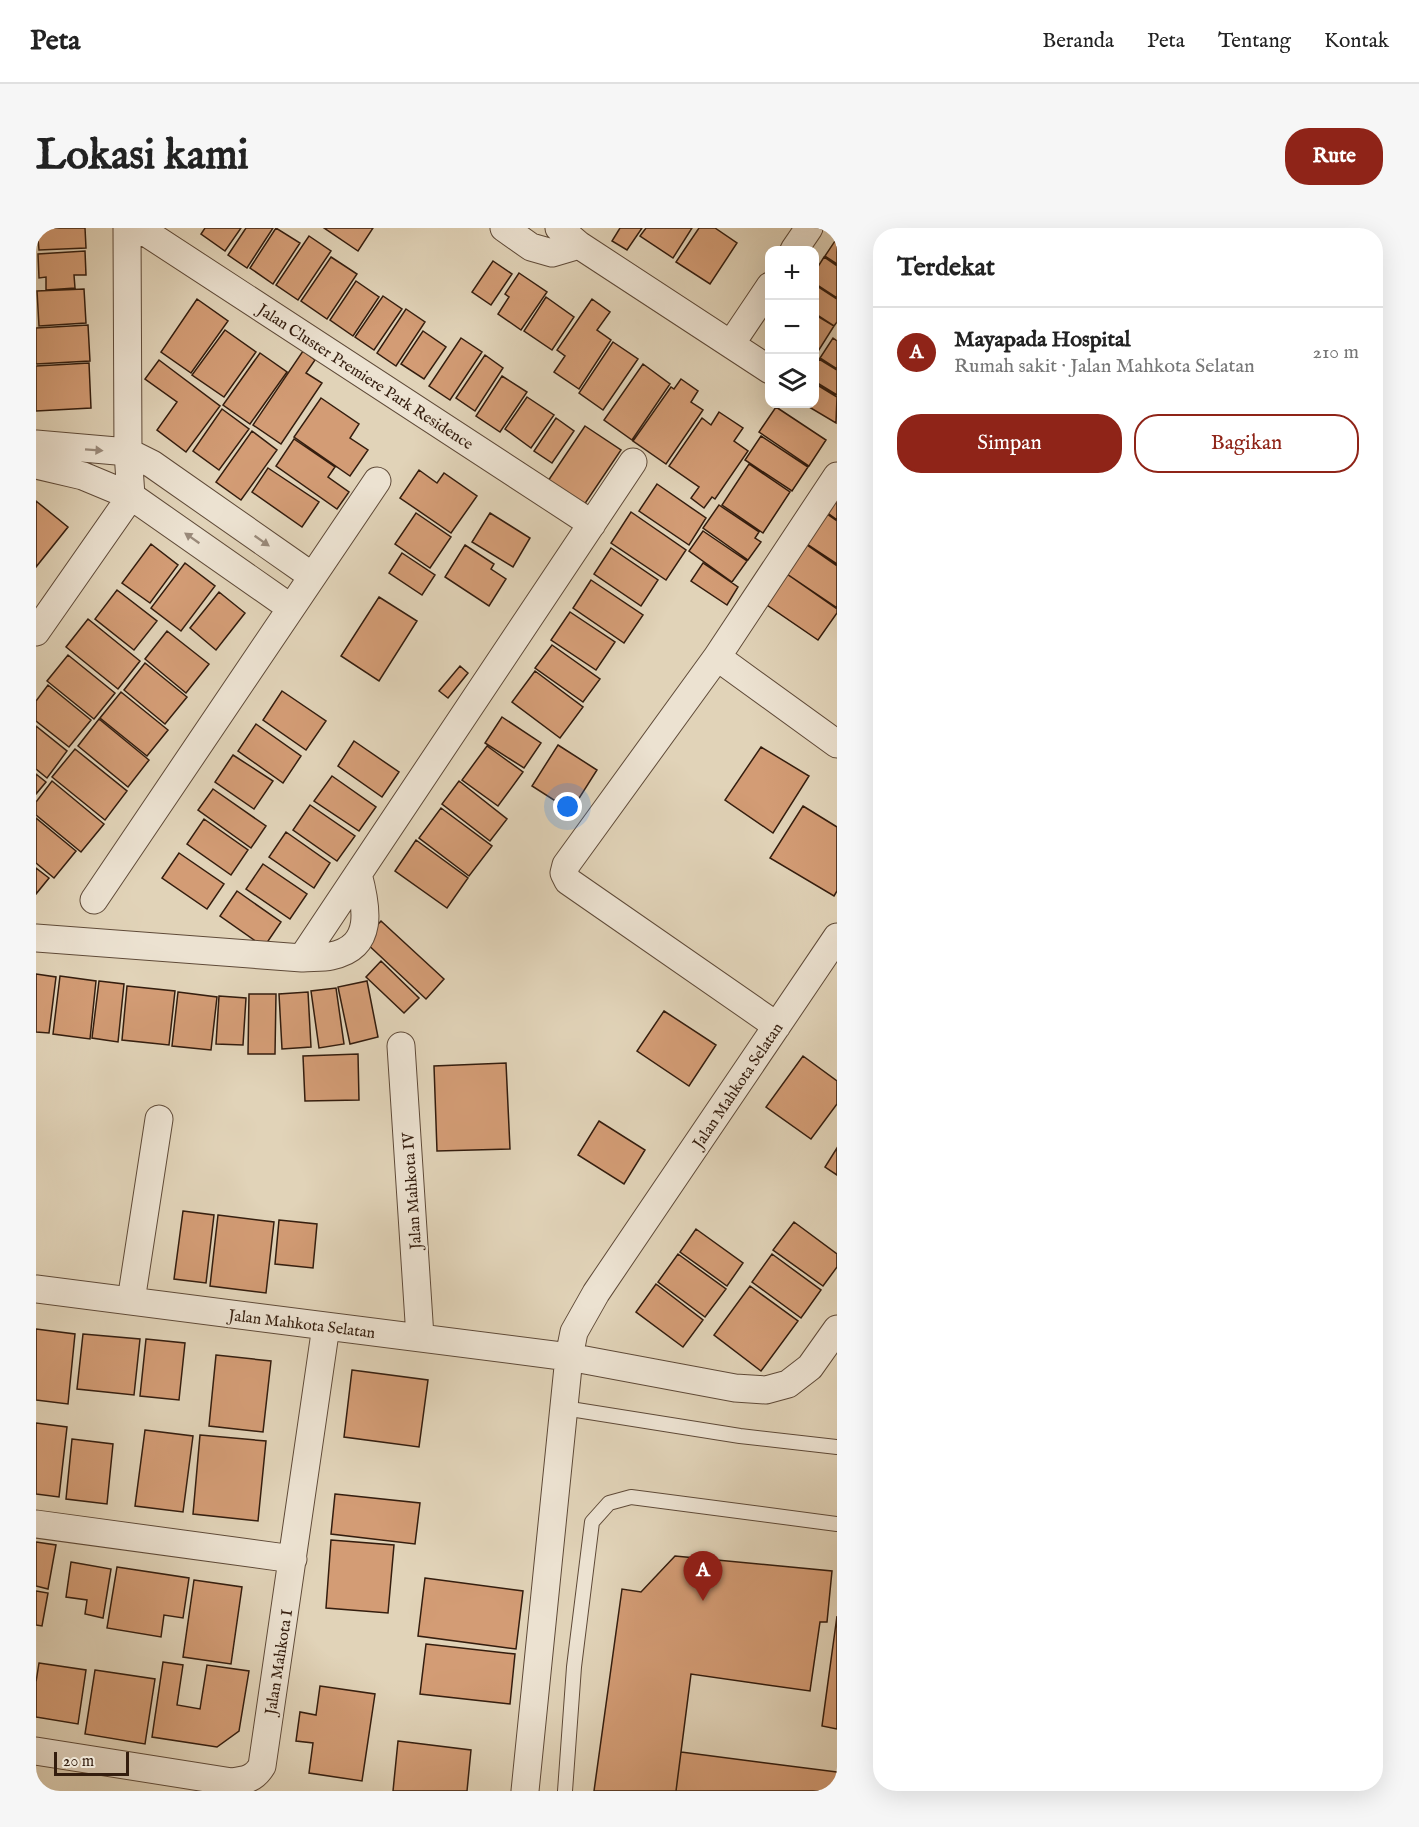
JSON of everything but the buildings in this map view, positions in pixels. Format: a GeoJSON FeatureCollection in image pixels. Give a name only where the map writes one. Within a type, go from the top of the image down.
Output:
{"type":"FeatureCollection","features":[{"type":"Feature","properties":{"kind":"street"},"geometry":{"type":"LineString","coordinates":[[36,632],[130,496],[127,228]]}},
{"type":"Feature","properties":{"kind":"street","name":"Jalan Cluster Premiere Park Residence"},"geometry":{"type":"LineString","coordinates":[[139,228],[592,524]]}},
{"type":"Feature","properties":{"kind":"street"},"geometry":{"type":"LineString","coordinates":[[504,228],[531,248],[552,254],[579,245]]}},
{"type":"Feature","properties":{"kind":"street"},"geometry":{"type":"LineString","coordinates":[[559,228],[579,245],[765,366]]}},
{"type":"Feature","properties":{"kind":"street"},"geometry":{"type":"LineString","coordinates":[[797,246],[809,228]]}},
{"type":"Feature","properties":{"kind":"street"},"geometry":{"type":"LineString","coordinates":[[731,344],[765,293]]}},
{"type":"Feature","properties":{"kind":"street"},"geometry":{"type":"LineString","coordinates":[[36,444],[128,452],[152,464],[312,576]]}},
{"type":"Feature","properties":{"kind":"street"},"geometry":{"type":"LineString","coordinates":[[302,957],[633,462]]}},
{"type":"Feature","properties":{"kind":"street"},"geometry":{"type":"LineString","coordinates":[[36,465],[83,476],[130,496],[291,608]]}},
{"type":"Feature","properties":{"kind":"street"},"geometry":{"type":"LineString","coordinates":[[777,1026],[568,881],[564,873],[566,865],[717,657],[837,477]]}},
{"type":"Feature","properties":{"kind":"street"},"geometry":{"type":"LineString","coordinates":[[94,900],[377,481]]}},
{"type":"Feature","properties":{"kind":"street"},"geometry":{"type":"LineString","coordinates":[[717,657],[837,744]]}},
{"type":"Feature","properties":{"kind":"street"},"geometry":{"type":"LineString","coordinates":[[36,938],[302,957],[332,956],[354,944],[365,928],[363,893],[358,874]]}},
{"type":"Feature","properties":{"kind":"street","name":"Jalan Mahkota Selatan"},"geometry":{"type":"LineString","coordinates":[[525,1791],[575,1410],[568,1357],[574,1332],[596,1293],[837,937]]}},
{"type":"Feature","properties":{"kind":"street","name":"Jalan Mahkota IV"},"geometry":{"type":"LineString","coordinates":[[401,1046],[420,1337]]}},
{"type":"Feature","properties":{"kind":"street"},"geometry":{"type":"LineString","coordinates":[[131,1301],[159,1119]]}},
{"type":"Feature","properties":{"kind":"street","name":"Jalan Mahkota Selatan"},"geometry":{"type":"LineString","coordinates":[[36,1289],[568,1357],[735,1388],[766,1390],[788,1384],[810,1367],[837,1329]]}},
{"type":"Feature","properties":{"kind":"street","name":"Jalan Mahkota I"},"geometry":{"type":"LineString","coordinates":[[36,1751],[232,1782],[249,1780],[257,1774],[262,1766],[326,1326]]}},
{"type":"Feature","properties":{"kind":"street"},"geometry":{"type":"LineString","coordinates":[[36,1524],[293,1559]]}},
{"type":"Feature","properties":{"kind":"lane"},"geometry":{"type":"LineString","coordinates":[[575,1410],[740,1436],[837,1447]]}},
{"type":"Feature","properties":{"kind":"lane"},"geometry":{"type":"LineString","coordinates":[[565,1791],[574,1667],[592,1522],[609,1503],[631,1497],[837,1524]]}},
{"type":"Feature","properties":{"kind":"place","name":"Mayapada Hospital"},"geometry":{"type":"Point","coordinates":[703,1601]}}]}
